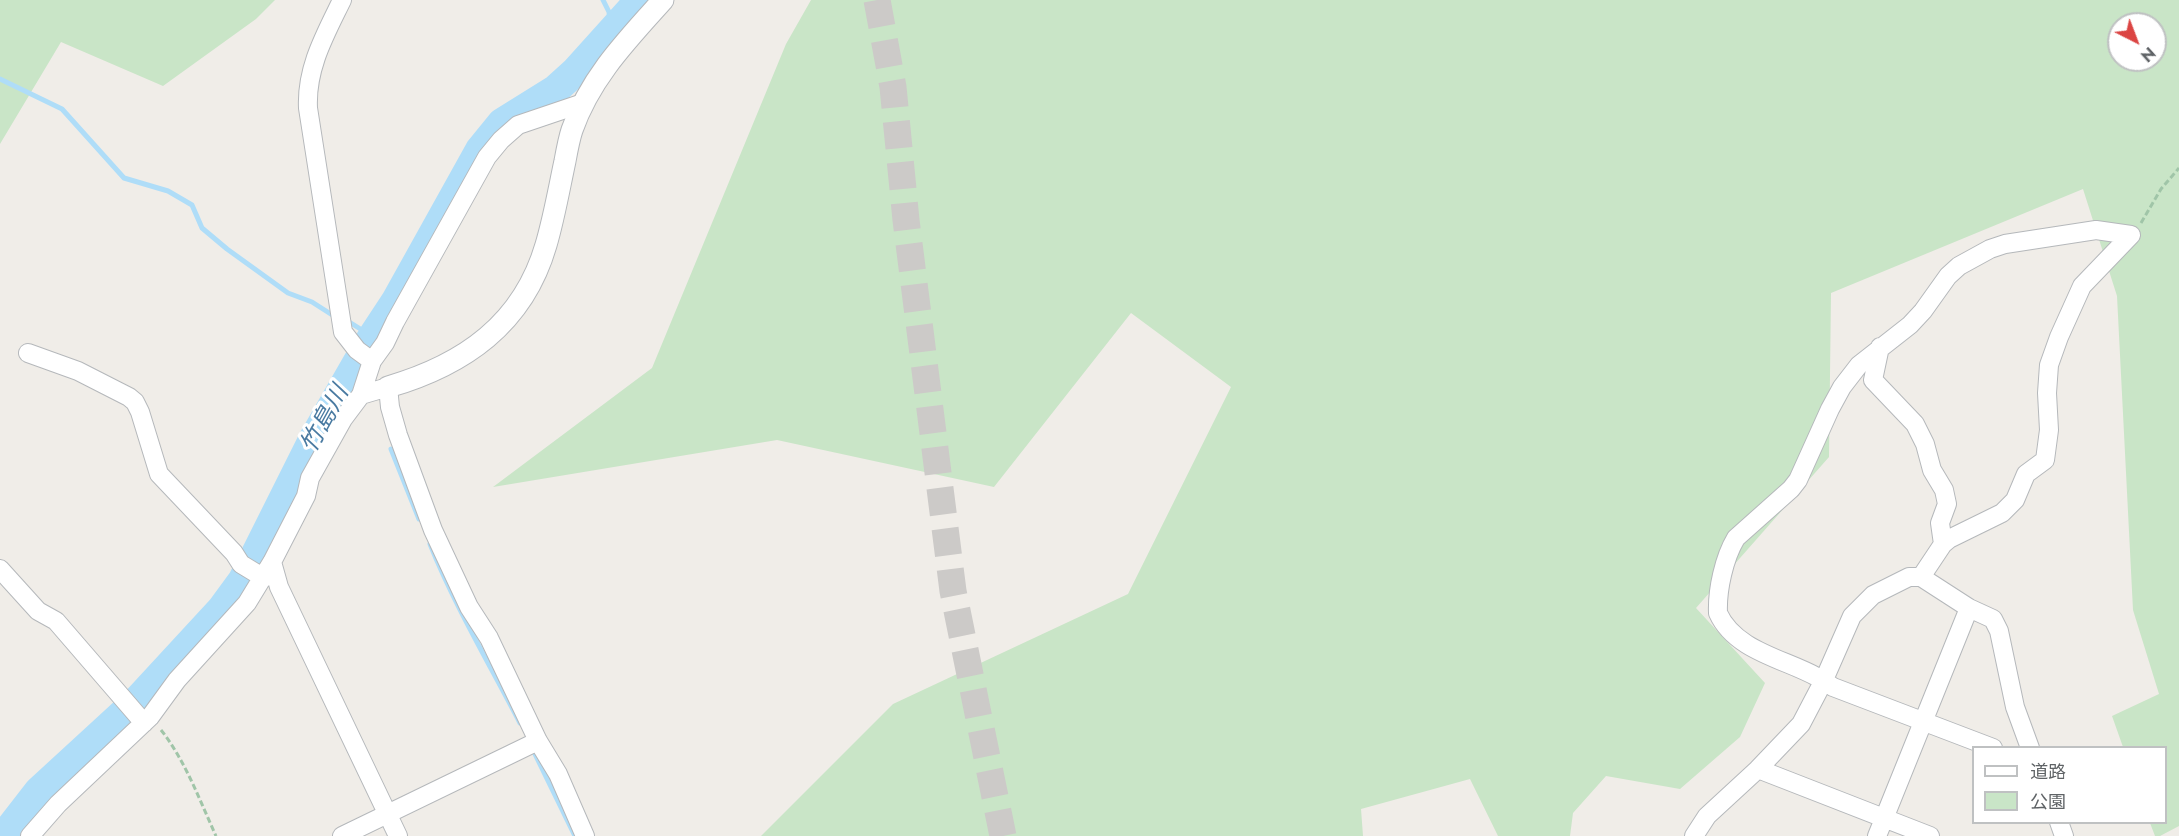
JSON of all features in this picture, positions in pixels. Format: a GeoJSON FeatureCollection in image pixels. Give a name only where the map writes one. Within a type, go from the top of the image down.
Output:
{"type":"FeatureCollection","features":[{"type":"Feature","properties":{"kind":"street"},"geometry":{"type":"LineString","coordinates":[[342,0],[314,60],[308,96],[343,332],[366,356]]}},
{"type":"Feature","properties":{"kind":"street"},"geometry":{"type":"LineString","coordinates":[[361,395],[406,381],[476,348],[509,317],[531,284],[546,246],[571,131],[583,103],[602,72],[663,0]]}},
{"type":"Feature","properties":{"kind":"street"},"geometry":{"type":"LineString","coordinates":[[30,836],[58,804],[144,718],[247,603],[258,570],[306,496],[310,478],[319,460],[347,413],[361,395],[366,356],[386,343],[410,294],[487,157],[518,125],[583,103]]}},
{"type":"Feature","properties":{"kind":"street"},"geometry":{"type":"LineString","coordinates":[[1990,746],[1824,682],[1748,645],[1720,618],[1718,608],[1722,580],[1736,538],[1798,480],[1830,409],[1859,365],[1910,326],[1948,276],[1959,266],[2004,244],[2096,230],[2132,235]]}},
{"type":"Feature","properties":{"kind":"street"},"geometry":{"type":"LineString","coordinates":[[1921,577],[1943,544],[2002,513],[2015,500],[2026,474],[2045,460],[2049,430],[2047,393],[2049,365],[2059,337],[2082,286],[2132,235]]}},
{"type":"Feature","properties":{"kind":"street"},"geometry":{"type":"LineString","coordinates":[[1873,380],[1880,347]]}},
{"type":"Feature","properties":{"kind":"street"},"geometry":{"type":"LineString","coordinates":[[28,353],[78,371],[135,402],[159,474],[234,553],[279,587],[398,836]]}},
{"type":"Feature","properties":{"kind":"street"},"geometry":{"type":"LineString","coordinates":[[1848,380],[1873,380],[1914,424],[1925,444],[1932,470],[1944,490],[1947,504],[1940,523],[1943,544]]}},
{"type":"Feature","properties":{"kind":"street"},"geometry":{"type":"LineString","coordinates":[[388,387],[390,407],[398,435],[433,530],[464,596],[489,638],[538,741],[558,774],[585,836]]}},
{"type":"Feature","properties":{"kind":"street"},"geometry":{"type":"LineString","coordinates":[[0,569],[38,611],[56,621],[122,699],[144,718]]}},
{"type":"Feature","properties":{"kind":"street"},"geometry":{"type":"LineString","coordinates":[[1694,836],[1707,816],[1758,769],[1801,724],[1824,682],[1852,616],[1873,595],[1909,578],[1921,577],[1969,608],[1993,619],[1999,631],[2015,707],[2030,746]]}},
{"type":"Feature","properties":{"kind":"street"},"geometry":{"type":"LineString","coordinates":[[1877,836],[1969,608]]}},
{"type":"Feature","properties":{"kind":"street"},"geometry":{"type":"LineString","coordinates":[[342,836],[538,741]]}},
{"type":"Feature","properties":{"kind":"street"},"geometry":{"type":"LineString","coordinates":[[1758,769],[1930,836]]}},
{"type":"Feature","properties":{"kind":"path"},"geometry":{"type":"LineString","coordinates":[[2132,235],[2166,183],[2179,168]]}},
{"type":"Feature","properties":{"kind":"path"},"geometry":{"type":"LineString","coordinates":[[144,718],[168,739],[216,836]]}},
{"type":"Feature","properties":{"kind":"green space"},"geometry":{"type":"Polygon","coordinates":[[[0,0],[275,0],[256,19],[163,86],[61,42],[0,144],[0,0]]]}},
{"type":"Feature","properties":{"kind":"green space"},"geometry":{"type":"Polygon","coordinates":[[[811,0],[2179,0],[2179,826],[2160,836],[2155,836],[2150,824],[2167,824],[2167,746],[2123,746],[2112,716],[2159,694],[2133,610],[2117,296],[2083,189],[1831,293],[1829,457],[1696,608],[1765,683],[1740,737],[1680,789],[1606,776],[1573,813],[1570,836],[1498,836],[1470,779],[1361,809],[1363,836],[761,836],[893,704],[1128,594],[1231,387],[1131,313],[994,487],[777,440],[493,487],[652,368],[786,44],[811,0]]]}},
{"type":"Feature","properties":{"kind":"waterway"},"geometry":{"type":"LineString","coordinates":[[603,0],[609,12],[611,32]]}},
{"type":"Feature","properties":{"kind":"waterway","name":"竹島川"},"geometry":{"type":"LineString","coordinates":[[4,836],[39,791],[137,701],[221,610],[243,580],[313,440],[371,339],[396,301],[480,150],[502,123],[555,90],[576,71],[640,0]]}},
{"type":"Feature","properties":{"kind":"waterway"},"geometry":{"type":"LineString","coordinates":[[0,79],[62,109],[124,178],[168,191],[192,205],[202,228],[227,249],[288,293],[312,302],[337,318]]}},
{"type":"Feature","properties":{"kind":"waterway"},"geometry":{"type":"LineString","coordinates":[[346,320],[371,339]]}},
{"type":"Feature","properties":{"kind":"waterway"},"geometry":{"type":"LineString","coordinates":[[391,449],[419,519]]}},
{"type":"Feature","properties":{"kind":"waterway"},"geometry":{"type":"LineString","coordinates":[[430,544],[461,612],[520,723]]}},
{"type":"Feature","properties":{"kind":"waterway"},"geometry":{"type":"LineString","coordinates":[[534,752],[575,836]]}},
{"type":"Feature","properties":{"kind":"tunnel"},"geometry":{"type":"LineString","coordinates":[[877,0],[893,87],[906,220],[953,591],[1003,836]]}}]}
